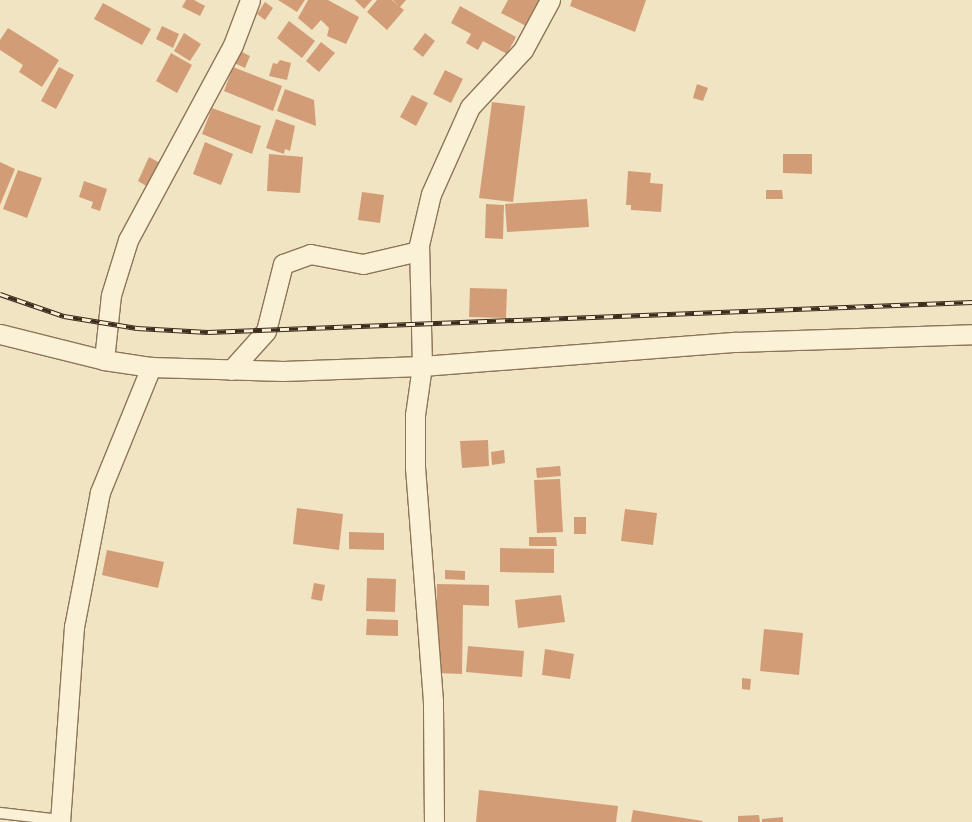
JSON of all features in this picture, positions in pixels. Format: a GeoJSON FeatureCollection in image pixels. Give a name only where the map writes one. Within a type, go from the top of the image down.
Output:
{"type":"FeatureCollection","features":[{"type":"Feature","properties":{"kind":"street"},"geometry":{"type":"LineString","coordinates":[[104,360],[111,295],[128,240],[233,45],[250,0]]}},
{"type":"Feature","properties":{"kind":"street"},"geometry":{"type":"LineString","coordinates":[[434,822],[433,700],[415,468],[415,415],[422,366],[419,251],[431,194],[466,113],[478,96],[523,50],[550,0]]}},
{"type":"Feature","properties":{"kind":"street"},"geometry":{"type":"LineString","coordinates":[[231,370],[266,331],[283,264],[310,254],[363,264],[419,251]]}},
{"type":"Feature","properties":{"kind":"street"},"geometry":{"type":"LineString","coordinates":[[0,334],[104,360],[151,367],[284,371],[422,366],[736,342],[972,334]]}},
{"type":"Feature","properties":{"kind":"street"},"geometry":{"type":"LineString","coordinates":[[60,821],[74,627],[100,492],[151,367]]}},
{"type":"Feature","properties":{"kind":"lane"},"geometry":{"type":"LineString","coordinates":[[0,813],[60,821]]}},
{"type":"Feature","properties":{"kind":"building"},"geometry":{"type":"Polygon","coordinates":[[[186,0],[194,0],[205,6],[200,16],[182,7],[186,0]]]}},
{"type":"Feature","properties":{"kind":"building"},"geometry":{"type":"Polygon","coordinates":[[[278,0],[305,0],[297,12],[278,0]]]}},
{"type":"Feature","properties":{"kind":"building"},"geometry":{"type":"Polygon","coordinates":[[[308,0],[328,0],[359,17],[346,44],[327,36],[329,28],[321,20],[312,30],[298,18],[308,0]]]}},
{"type":"Feature","properties":{"kind":"building"},"geometry":{"type":"Polygon","coordinates":[[[355,0],[372,0],[364,9],[355,0]]]}},
{"type":"Feature","properties":{"kind":"building"},"geometry":{"type":"Polygon","coordinates":[[[377,0],[392,0],[399,6],[393,0],[406,0],[400,7],[404,10],[387,30],[367,12],[377,0]]]}},
{"type":"Feature","properties":{"kind":"building"},"geometry":{"type":"Polygon","coordinates":[[[508,0],[544,0],[530,28],[501,13],[508,0]]]}},
{"type":"Feature","properties":{"kind":"building"},"geometry":{"type":"Polygon","coordinates":[[[572,0],[646,0],[635,32],[570,6],[572,0]]]}},
{"type":"Feature","properties":{"kind":"building"},"geometry":{"type":"Polygon","coordinates":[[[265,2],[273,8],[265,20],[257,14],[265,2]]]}},
{"type":"Feature","properties":{"kind":"building"},"geometry":{"type":"Polygon","coordinates":[[[103,3],[151,29],[142,45],[94,19],[103,3]]]}},
{"type":"Feature","properties":{"kind":"building"},"geometry":{"type":"Polygon","coordinates":[[[460,6],[516,37],[507,54],[483,41],[478,50],[466,43],[471,34],[451,23],[460,6]]]}},
{"type":"Feature","properties":{"kind":"building"},"geometry":{"type":"Polygon","coordinates":[[[289,21],[315,41],[302,58],[277,38],[289,21]]]}},
{"type":"Feature","properties":{"kind":"building"},"geometry":{"type":"Polygon","coordinates":[[[162,26],[179,34],[173,48],[156,39],[162,26]]]}},
{"type":"Feature","properties":{"kind":"building"},"geometry":{"type":"Polygon","coordinates":[[[8,28],[59,60],[42,87],[19,72],[23,65],[0,50],[0,40],[8,28]]]}},
{"type":"Feature","properties":{"kind":"building"},"geometry":{"type":"Polygon","coordinates":[[[184,33],[201,44],[190,61],[174,51],[184,33]]]}},
{"type":"Feature","properties":{"kind":"building"},"geometry":{"type":"Polygon","coordinates":[[[425,33],[435,41],[423,57],[413,49],[425,33]]]}},
{"type":"Feature","properties":{"kind":"building"},"geometry":{"type":"Polygon","coordinates":[[[321,42],[335,53],[319,72],[306,61],[321,42]]]}},
{"type":"Feature","properties":{"kind":"building"},"geometry":{"type":"Polygon","coordinates":[[[236,49],[250,56],[245,68],[230,61],[236,49]]]}},
{"type":"Feature","properties":{"kind":"building"},"geometry":{"type":"Polygon","coordinates":[[[171,53],[192,65],[177,93],[156,81],[171,53]]]}},
{"type":"Feature","properties":{"kind":"building"},"geometry":{"type":"Polygon","coordinates":[[[280,60],[291,63],[287,80],[269,76],[273,63],[277,64],[280,60]]]}},
{"type":"Feature","properties":{"kind":"building"},"geometry":{"type":"Polygon","coordinates":[[[59,67],[74,75],[56,109],[41,101],[59,67]]]}},
{"type":"Feature","properties":{"kind":"building"},"geometry":{"type":"Polygon","coordinates":[[[233,67],[282,86],[273,111],[224,91],[233,67]]]}},
{"type":"Feature","properties":{"kind":"building"},"geometry":{"type":"Polygon","coordinates":[[[445,70],[463,79],[451,103],[433,94],[445,70]]]}},
{"type":"Feature","properties":{"kind":"building"},"geometry":{"type":"Polygon","coordinates":[[[697,84],[708,88],[703,101],[693,98],[697,84]]]}},
{"type":"Feature","properties":{"kind":"building"},"geometry":{"type":"Polygon","coordinates":[[[285,89],[314,100],[316,126],[277,111],[285,89]]]}},
{"type":"Feature","properties":{"kind":"building"},"geometry":{"type":"Polygon","coordinates":[[[412,95],[428,103],[416,126],[400,117],[412,95]]]}},
{"type":"Feature","properties":{"kind":"building"},"geometry":{"type":"Polygon","coordinates":[[[492,102],[525,106],[513,202],[479,198],[492,102]]]}},
{"type":"Feature","properties":{"kind":"building"},"geometry":{"type":"Polygon","coordinates":[[[212,108],[261,126],[252,154],[202,134],[212,108]]]}},
{"type":"Feature","properties":{"kind":"building"},"geometry":{"type":"Polygon","coordinates":[[[276,119],[295,126],[290,151],[285,149],[284,154],[266,148],[276,119]]]}},
{"type":"Feature","properties":{"kind":"building"},"geometry":{"type":"Polygon","coordinates":[[[205,142],[233,154],[221,185],[193,174],[205,142]]]}},
{"type":"Feature","properties":{"kind":"building"},"geometry":{"type":"Polygon","coordinates":[[[269,154],[303,157],[300,193],[267,191],[269,154]]]}},
{"type":"Feature","properties":{"kind":"building"},"geometry":{"type":"Polygon","coordinates":[[[783,154],[812,154],[812,174],[783,173],[783,154]]]}},
{"type":"Feature","properties":{"kind":"building"},"geometry":{"type":"Polygon","coordinates":[[[149,157],[160,163],[148,187],[138,181],[149,157]]]}},
{"type":"Feature","properties":{"kind":"building"},"geometry":{"type":"Polygon","coordinates":[[[0,162],[15,169],[0,205],[0,162]]]}},
{"type":"Feature","properties":{"kind":"building"},"geometry":{"type":"Polygon","coordinates":[[[18,170],[42,178],[27,218],[3,209],[18,170]]]}},
{"type":"Feature","properties":{"kind":"building"},"geometry":{"type":"Polygon","coordinates":[[[628,171],[651,173],[650,183],[663,184],[661,212],[631,210],[631,205],[626,205],[628,171]]]}},
{"type":"Feature","properties":{"kind":"building"},"geometry":{"type":"Polygon","coordinates":[[[84,181],[107,189],[100,211],[91,208],[93,202],[79,197],[84,181]]]}},
{"type":"Feature","properties":{"kind":"building"},"geometry":{"type":"Polygon","coordinates":[[[766,190],[782,190],[783,199],[766,199],[766,190]]]}},
{"type":"Feature","properties":{"kind":"building"},"geometry":{"type":"Polygon","coordinates":[[[362,192],[384,195],[380,223],[358,220],[362,192]]]}},
{"type":"Feature","properties":{"kind":"building"},"geometry":{"type":"Polygon","coordinates":[[[587,199],[589,227],[507,232],[505,204],[587,199]]]}},
{"type":"Feature","properties":{"kind":"building"},"geometry":{"type":"Polygon","coordinates":[[[486,204],[504,205],[503,239],[485,238],[486,204]]]}},
{"type":"Feature","properties":{"kind":"building"},"geometry":{"type":"Polygon","coordinates":[[[470,288],[507,289],[506,318],[469,317],[470,288]]]}},
{"type":"Feature","properties":{"kind":"building"},"geometry":{"type":"Polygon","coordinates":[[[488,440],[489,466],[462,468],[460,441],[488,440]]]}},
{"type":"Feature","properties":{"kind":"building"},"geometry":{"type":"Polygon","coordinates":[[[504,450],[505,463],[492,465],[491,452],[504,450]]]}},
{"type":"Feature","properties":{"kind":"building"},"geometry":{"type":"Polygon","coordinates":[[[560,466],[561,476],[537,478],[536,468],[560,466]]]}},
{"type":"Feature","properties":{"kind":"building"},"geometry":{"type":"Polygon","coordinates":[[[560,479],[563,532],[537,533],[534,480],[560,479]]]}},
{"type":"Feature","properties":{"kind":"building"},"geometry":{"type":"Polygon","coordinates":[[[297,508],[343,514],[339,550],[293,544],[297,508]]]}},
{"type":"Feature","properties":{"kind":"building"},"geometry":{"type":"Polygon","coordinates":[[[625,509],[657,513],[653,545],[621,541],[625,509]]]}},
{"type":"Feature","properties":{"kind":"building"},"geometry":{"type":"Polygon","coordinates":[[[574,517],[586,517],[586,534],[574,534],[574,517]]]}},
{"type":"Feature","properties":{"kind":"building"},"geometry":{"type":"Polygon","coordinates":[[[349,532],[384,533],[384,550],[349,549],[349,532]]]}},
{"type":"Feature","properties":{"kind":"building"},"geometry":{"type":"Polygon","coordinates":[[[529,537],[556,537],[557,546],[529,546],[529,537]]]}},
{"type":"Feature","properties":{"kind":"building"},"geometry":{"type":"Polygon","coordinates":[[[500,548],[554,549],[554,573],[500,572],[500,548]]]}},
{"type":"Feature","properties":{"kind":"building"},"geometry":{"type":"Polygon","coordinates":[[[107,550],[164,562],[158,588],[102,575],[107,550]]]}},
{"type":"Feature","properties":{"kind":"building"},"geometry":{"type":"Polygon","coordinates":[[[445,570],[465,571],[465,580],[445,579],[445,570]]]}},
{"type":"Feature","properties":{"kind":"building"},"geometry":{"type":"Polygon","coordinates":[[[367,578],[396,579],[395,612],[366,611],[367,578]]]}},
{"type":"Feature","properties":{"kind":"building"},"geometry":{"type":"Polygon","coordinates":[[[314,583],[325,585],[322,601],[311,599],[314,583]]]}},
{"type":"Feature","properties":{"kind":"building"},"geometry":{"type":"Polygon","coordinates":[[[437,584],[489,585],[489,606],[463,605],[462,674],[435,673],[437,584]]]}},
{"type":"Feature","properties":{"kind":"building"},"geometry":{"type":"Polygon","coordinates":[[[561,595],[565,622],[518,628],[515,600],[561,595]]]}},
{"type":"Feature","properties":{"kind":"building"},"geometry":{"type":"Polygon","coordinates":[[[367,619],[398,620],[398,636],[366,635],[367,619]]]}},
{"type":"Feature","properties":{"kind":"building"},"geometry":{"type":"Polygon","coordinates":[[[764,629],[803,633],[799,675],[760,671],[764,629]]]}},
{"type":"Feature","properties":{"kind":"building"},"geometry":{"type":"Polygon","coordinates":[[[468,646],[524,651],[522,677],[466,672],[468,646]]]}},
{"type":"Feature","properties":{"kind":"building"},"geometry":{"type":"Polygon","coordinates":[[[545,649],[574,654],[570,679],[542,675],[545,649]]]}},
{"type":"Feature","properties":{"kind":"building"},"geometry":{"type":"Polygon","coordinates":[[[742,678],[751,679],[750,690],[742,689],[742,678]]]}},
{"type":"Feature","properties":{"kind":"building"},"geometry":{"type":"Polygon","coordinates":[[[479,790],[618,806],[616,822],[476,822],[479,790]]]}},
{"type":"Feature","properties":{"kind":"building"},"geometry":{"type":"Polygon","coordinates":[[[633,810],[703,821],[631,822],[633,810]]]}},
{"type":"Feature","properties":{"kind":"building"},"geometry":{"type":"Polygon","coordinates":[[[759,815],[760,822],[738,822],[738,816],[759,815]]]}},
{"type":"Feature","properties":{"kind":"building"},"geometry":{"type":"Polygon","coordinates":[[[783,817],[783,822],[762,822],[762,819],[783,817]]]}},
{"type":"Feature","properties":{"kind":"railway"},"geometry":{"type":"LineString","coordinates":[[0,294],[64,316],[137,328],[208,332],[972,302]]}}]}
